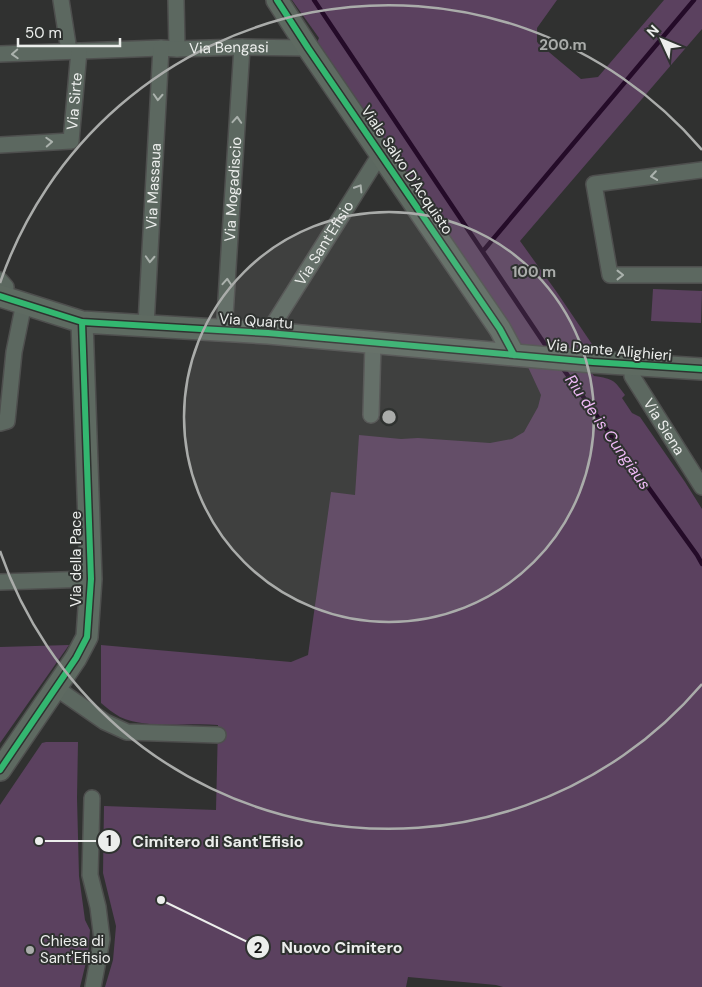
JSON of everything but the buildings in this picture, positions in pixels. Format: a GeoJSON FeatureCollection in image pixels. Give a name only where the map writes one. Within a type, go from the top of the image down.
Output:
{"type":"FeatureCollection","features":[{"type":"Feature","properties":{"kind":"street"},"geometry":{"type":"LineString","coordinates":[[61,0],[74,51]]}},
{"type":"Feature","properties":{"kind":"street"},"geometry":{"type":"LineString","coordinates":[[176,0],[177,49]]}},
{"type":"Feature","properties":{"kind":"street","name":"Viale Salvo D'Acquisto"},"geometry":{"type":"LineString","coordinates":[[277,0],[520,356]]}},
{"type":"Feature","properties":{"kind":"street","name":"Via Mogadiscio"},"geometry":{"type":"LineString","coordinates":[[224,331],[242,47]]}},
{"type":"Feature","properties":{"kind":"street","name":"Via Bengasi"},"geometry":{"type":"LineString","coordinates":[[0,54],[161,48],[308,48]]}},
{"type":"Feature","properties":{"kind":"street","name":"Via Massaua"},"geometry":{"type":"LineString","coordinates":[[146,326],[161,48]]}},
{"type":"Feature","properties":{"kind":"street","name":"Via Sirte"},"geometry":{"type":"LineString","coordinates":[[0,145],[71,141],[74,51]]}},
{"type":"Feature","properties":{"kind":"street","name":"Via Sant'Efisio"},"geometry":{"type":"LineString","coordinates":[[268,333],[381,153]]}},
{"type":"Feature","properties":{"kind":"street"},"geometry":{"type":"LineString","coordinates":[[702,170],[594,184],[610,275],[702,275]]}},
{"type":"Feature","properties":{"kind":"street"},"geometry":{"type":"LineString","coordinates":[[0,423],[7,421],[14,352],[7,294]]}},
{"type":"Feature","properties":{"kind":"street","name":"Via Quartu"},"geometry":{"type":"LineString","coordinates":[[7,294],[82,322],[268,333],[520,356]]}},
{"type":"Feature","properties":{"kind":"street","name":"Via della Pace"},"geometry":{"type":"LineString","coordinates":[[0,770],[76,658],[87,637],[91,579],[82,322]]}},
{"type":"Feature","properties":{"kind":"street"},"geometry":{"type":"LineString","coordinates":[[371,415],[373,343]]}},
{"type":"Feature","properties":{"kind":"street","name":"Via Dante Alighieri"},"geometry":{"type":"LineString","coordinates":[[520,356],[702,370]]}},
{"type":"Feature","properties":{"kind":"street","name":"Via Siena"},"geometry":{"type":"LineString","coordinates":[[634,364],[632,376],[702,487]]}},
{"type":"Feature","properties":{"kind":"street"},"geometry":{"type":"LineString","coordinates":[[0,582],[91,579]]}},
{"type":"Feature","properties":{"kind":"street"},"geometry":{"type":"LineString","coordinates":[[56,688],[105,722],[127,732],[218,735]]}},
{"type":"Feature","properties":{"kind":"street"},"geometry":{"type":"LineString","coordinates":[[92,798],[90,875],[98,907],[102,939],[93,987]]}},
{"type":"Feature","properties":{"kind":"shaded area"},"geometry":{"type":"Polygon","coordinates":[[[292,0],[557,0],[537,28],[537,42],[581,79],[598,77],[664,0],[702,0],[702,29],[520,241],[596,350],[573,347],[594,376],[610,379],[618,386],[625,395],[622,398],[632,413],[640,417],[702,509],[702,987],[503,987],[408,977],[406,987],[105,987],[113,960],[116,926],[103,873],[104,806],[216,810],[218,725],[143,723],[131,721],[115,714],[101,703],[101,645],[291,662],[308,655],[331,492],[355,495],[359,435],[490,443],[512,439],[524,432],[538,407],[541,395],[515,339],[315,47],[319,38],[292,0]]]}},
{"type":"Feature","properties":{"kind":"shaded area"},"geometry":{"type":"Polygon","coordinates":[[[653,289],[702,291],[701,323],[651,321],[653,289]]]}},
{"type":"Feature","properties":{"kind":"shaded area"},"geometry":{"type":"Polygon","coordinates":[[[69,645],[0,743],[0,647],[69,645]]]}},
{"type":"Feature","properties":{"kind":"shaded area"},"geometry":{"type":"Polygon","coordinates":[[[78,742],[79,876],[85,920],[90,930],[88,954],[80,987],[0,987],[0,805],[42,743],[78,742]]]}},
{"type":"Feature","properties":{"kind":"waterway","name":"Riu de is Cungiaus"},"geometry":{"type":"LineString","coordinates":[[314,0],[550,352]]}},
{"type":"Feature","properties":{"kind":"waterway"},"geometry":{"type":"LineString","coordinates":[[483,251],[694,0]]}},
{"type":"Feature","properties":{"kind":"waterway","name":"Riu de is Cungiaus"},"geometry":{"type":"LineString","coordinates":[[561,366],[702,564]]}},
{"type":"Feature","properties":{"kind":"cycle path"},"geometry":{"type":"LineString","coordinates":[[277,0],[500,329],[514,355]]}},
{"type":"Feature","properties":{"kind":"cycle path"},"geometry":{"type":"LineString","coordinates":[[0,296],[82,322],[268,333],[593,362],[702,369]]}},
{"type":"Feature","properties":{"kind":"cycle path"},"geometry":{"type":"LineString","coordinates":[[0,770],[76,658],[87,637],[91,579],[82,322]]}},
{"type":"Feature","properties":{"kind":"place","name":"Cimitero di Sant'Efisio"},"geometry":{"type":"Point","coordinates":[39,841]}},
{"type":"Feature","properties":{"kind":"place","name":"Nuovo Cimitero"},"geometry":{"type":"Point","coordinates":[161,900]}},
{"type":"Feature","properties":{"kind":"place","name":"Chiesa di Sant'Efisio"},"geometry":{"type":"Point","coordinates":[30,950]}}]}
